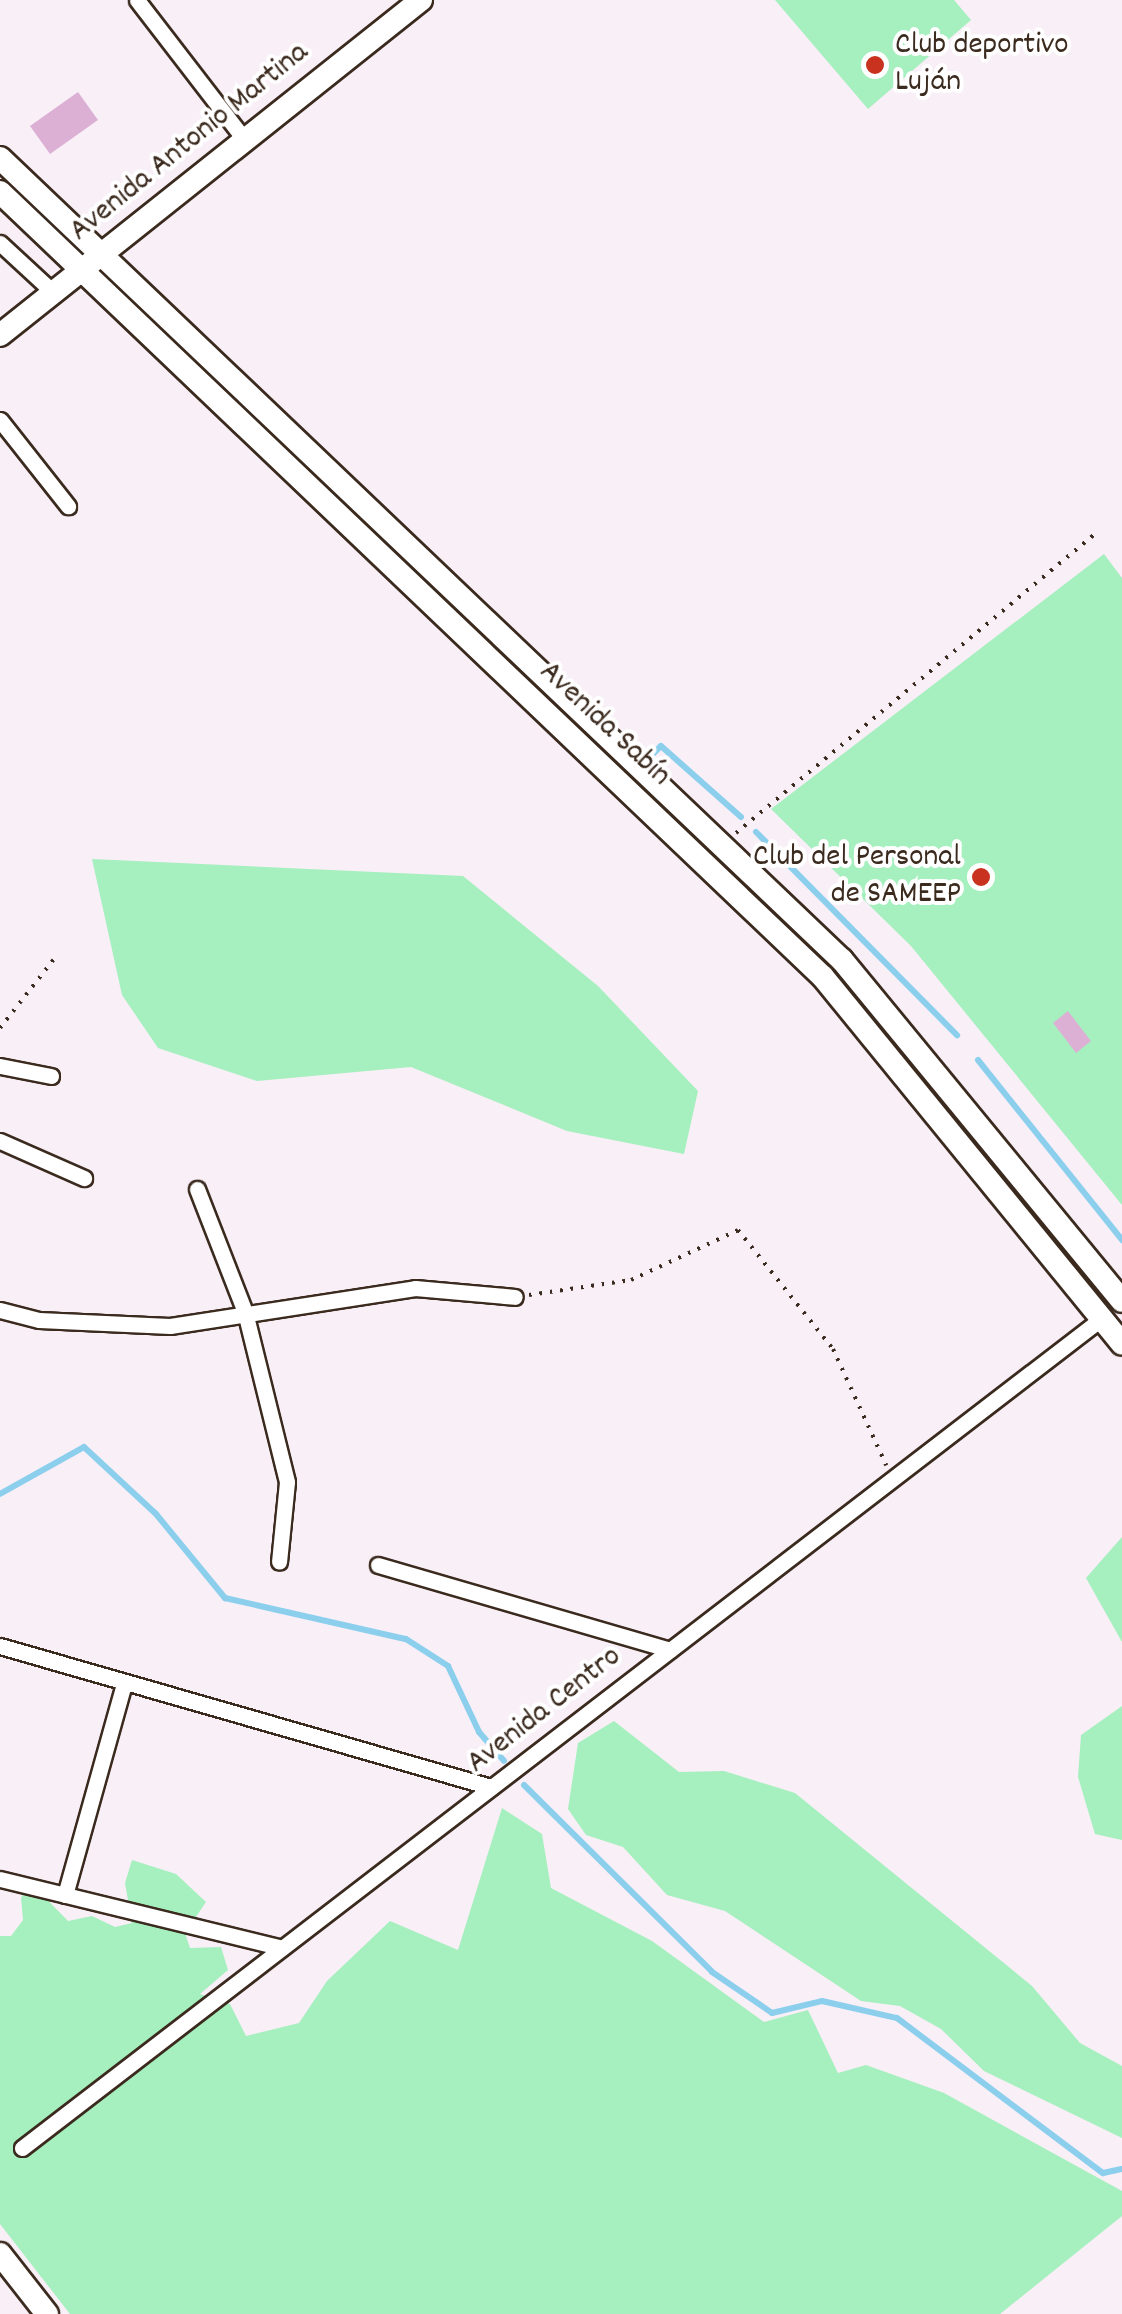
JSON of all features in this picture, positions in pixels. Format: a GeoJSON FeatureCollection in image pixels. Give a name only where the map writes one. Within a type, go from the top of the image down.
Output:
{"type":"FeatureCollection","features":[{"type":"Feature","properties":{"kind":"main road","name":"Avenida Antonio Martina"},"geometry":{"type":"LineString","coordinates":[[0,335],[415,2]]}},
{"type":"Feature","properties":{"kind":"main road","name":"Avenida Sabín"},"geometry":{"type":"LineString","coordinates":[[0,158],[876,997],[1122,1301]]}},
{"type":"Feature","properties":{"kind":"main road","name":"Avenida Sabín"},"geometry":{"type":"LineString","coordinates":[[0,192],[80,273],[823,977],[1122,1343]]}},
{"type":"Feature","properties":{"kind":"main road"},"geometry":{"type":"LineString","coordinates":[[0,2254],[47,2314]]}},
{"type":"Feature","properties":{"kind":"street"},"geometry":{"type":"LineString","coordinates":[[137,0],[244,139]]}},
{"type":"Feature","properties":{"kind":"street"},"geometry":{"type":"LineString","coordinates":[[0,243],[53,292]]}},
{"type":"Feature","properties":{"kind":"street"},"geometry":{"type":"LineString","coordinates":[[0,420],[68,506]]}},
{"type":"Feature","properties":{"kind":"street"},"geometry":{"type":"LineString","coordinates":[[0,1066],[51,1076]]}},
{"type":"Feature","properties":{"kind":"street"},"geometry":{"type":"LineString","coordinates":[[0,1141],[84,1178]]}},
{"type":"Feature","properties":{"kind":"street"},"geometry":{"type":"LineString","coordinates":[[197,1189],[245,1312],[290,1494],[279,1562]]}},
{"type":"Feature","properties":{"kind":"street"},"geometry":{"type":"LineString","coordinates":[[0,1310],[39,1320],[170,1326],[415,1288],[515,1298]]}},
{"type":"Feature","properties":{"kind":"street","name":"Avenida Centro"},"geometry":{"type":"LineString","coordinates":[[22,2148],[1102,1318]]}},
{"type":"Feature","properties":{"kind":"street"},"geometry":{"type":"LineString","coordinates":[[378,1565],[670,1650]]}},
{"type":"Feature","properties":{"kind":"street"},"geometry":{"type":"LineString","coordinates":[[0,1646],[491,1787]]}},
{"type":"Feature","properties":{"kind":"street"},"geometry":{"type":"LineString","coordinates":[[65,1895],[124,1683]]}},
{"type":"Feature","properties":{"kind":"street"},"geometry":{"type":"LineString","coordinates":[[0,1880],[282,1948]]}},
{"type":"Feature","properties":{"kind":"path"},"geometry":{"type":"LineString","coordinates":[[721,846],[1099,530]]}},
{"type":"Feature","properties":{"kind":"path"},"geometry":{"type":"LineString","coordinates":[[0,1028],[54,959]]}},
{"type":"Feature","properties":{"kind":"path"},"geometry":{"type":"LineString","coordinates":[[515,1298],[631,1280],[738,1230],[833,1349],[892,1479]]}},
{"type":"Feature","properties":{"kind":"green space","name":"Club deportivo Luján"},"geometry":{"type":"Polygon","coordinates":[[[775,0],[954,0],[971,20],[868,109],[775,0]]]}},
{"type":"Feature","properties":{"kind":"green space","name":"Club del Personal de SAMEEP"},"geometry":{"type":"Polygon","coordinates":[[[1104,554],[1122,578],[1122,1205],[911,946],[771,809],[1104,554]]]}},
{"type":"Feature","properties":{"kind":"green space"},"geometry":{"type":"Polygon","coordinates":[[[92,859],[463,876],[598,986],[698,1091],[684,1154],[567,1131],[411,1067],[257,1081],[158,1048],[122,995],[92,859]]]}},
{"type":"Feature","properties":{"kind":"green space"},"geometry":{"type":"Polygon","coordinates":[[[1122,1537],[1122,1642],[1086,1578],[1122,1537]]]}},
{"type":"Feature","properties":{"kind":"green space"},"geometry":{"type":"Polygon","coordinates":[[[1122,1706],[1122,1840],[1095,1834],[1078,1777],[1081,1735],[1122,1706]]]}},
{"type":"Feature","properties":{"kind":"green space"},"geometry":{"type":"Polygon","coordinates":[[[614,1721],[679,1772],[724,1771],[795,1793],[1032,1986],[1080,2043],[1122,2066],[1122,2138],[984,2071],[941,2029],[900,2006],[861,2001],[725,1911],[667,1895],[623,1847],[586,1835],[568,1809],[578,1743],[614,1721]]]}},
{"type":"Feature","properties":{"kind":"green space"},"geometry":{"type":"Polygon","coordinates":[[[502,1808],[542,1834],[551,1888],[652,1941],[764,2022],[808,2010],[838,2073],[866,2065],[944,2093],[1122,2191],[1122,2216],[1000,2314],[70,2314],[0,2224],[0,1936],[11,1936],[23,1920],[21,1898],[30,1882],[68,1921],[92,1916],[115,1927],[132,1923],[125,1883],[132,1860],[176,1874],[206,1902],[185,1933],[190,1948],[221,1947],[228,1970],[200,1994],[230,2004],[246,2036],[299,2023],[327,1981],[390,1921],[458,1950],[502,1808]]]}},
{"type":"Feature","properties":{"kind":"building"},"geometry":{"type":"Polygon","coordinates":[[[78,92],[98,120],[50,154],[30,126],[78,92]]]}},
{"type":"Feature","properties":{"kind":"building"},"geometry":{"type":"Polygon","coordinates":[[[1068,1011],[1091,1041],[1076,1053],[1053,1023],[1068,1011]]]}},
{"type":"Feature","properties":{"kind":"waterway"},"geometry":{"type":"LineString","coordinates":[[653,754],[661,746],[741,817]]}},
{"type":"Feature","properties":{"kind":"waterway"},"geometry":{"type":"LineString","coordinates":[[756,832],[957,1035]]}},
{"type":"Feature","properties":{"kind":"waterway"},"geometry":{"type":"LineString","coordinates":[[978,1060],[1122,1240]]}},
{"type":"Feature","properties":{"kind":"waterway"},"geometry":{"type":"LineString","coordinates":[[0,1494],[84,1447],[156,1514],[225,1598],[406,1639],[448,1666],[479,1732],[504,1761]]}},
{"type":"Feature","properties":{"kind":"waterway"},"geometry":{"type":"LineString","coordinates":[[524,1785],[712,1972],[772,2013],[822,2001],[897,2018],[1103,2173],[1122,2169]]}},
{"type":"Feature","properties":{"kind":"place","name":"Club deportivo Luján"},"geometry":{"type":"Point","coordinates":[875,65]}},
{"type":"Feature","properties":{"kind":"place","name":"Club del Personal de SAMEEP"},"geometry":{"type":"Point","coordinates":[981,877]}}]}
